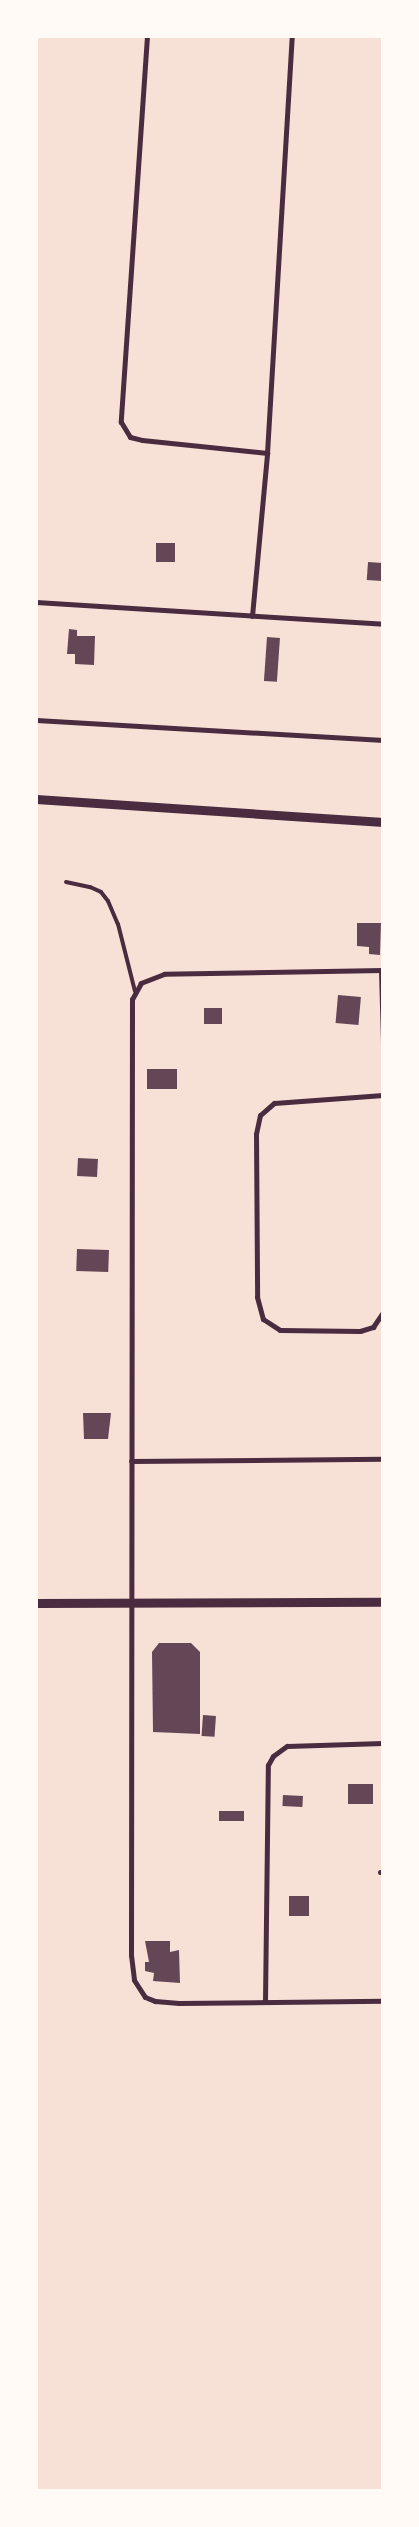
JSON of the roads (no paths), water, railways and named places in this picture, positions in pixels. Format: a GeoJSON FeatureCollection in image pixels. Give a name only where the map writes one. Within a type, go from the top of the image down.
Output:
{"type":"FeatureCollection","features":[{"type":"Feature","properties":{"kind":"street"},"geometry":{"type":"LineString","coordinates":[[147,36],[121,422],[130,437],[142,440],[267,453]]}},
{"type":"Feature","properties":{"kind":"street"},"geometry":{"type":"LineString","coordinates":[[252,616],[267,453],[292,36]]}},
{"type":"Feature","properties":{"kind":"street"},"geometry":{"type":"LineString","coordinates":[[36,602],[383,624]]}},
{"type":"Feature","properties":{"kind":"street"},"geometry":{"type":"LineString","coordinates":[[36,720],[383,740]]}},
{"type":"Feature","properties":{"kind":"street"},"geometry":{"type":"LineString","coordinates":[[36,799],[383,822]]}},
{"type":"Feature","properties":{"kind":"street"},"geometry":{"type":"LineString","coordinates":[[383,1042],[382,970],[164,974],[152,976],[135,991],[131,1015],[130,1955],[134,1980],[146,1997],[167,2003],[383,2001]]}},
{"type":"Feature","properties":{"kind":"street"},"geometry":{"type":"LineString","coordinates":[[383,1096],[274,1103],[260,1115],[256,1134],[257,1297],[263,1320],[272,1328],[290,1331],[360,1331],[372,1327],[383,1312]]}},
{"type":"Feature","properties":{"kind":"street"},"geometry":{"type":"LineString","coordinates":[[132,1461],[383,1459]]}},
{"type":"Feature","properties":{"kind":"street"},"geometry":{"type":"LineString","coordinates":[[36,1603],[383,1602]]}},
{"type":"Feature","properties":{"kind":"street"},"geometry":{"type":"LineString","coordinates":[[265,2001],[268,1765],[273,1756],[287,1746],[383,1743]]}},
{"type":"Feature","properties":{"kind":"lane"},"geometry":{"type":"LineString","coordinates":[[66,882],[90,886],[102,892],[108,901],[118,924],[135,991]]}}]}
